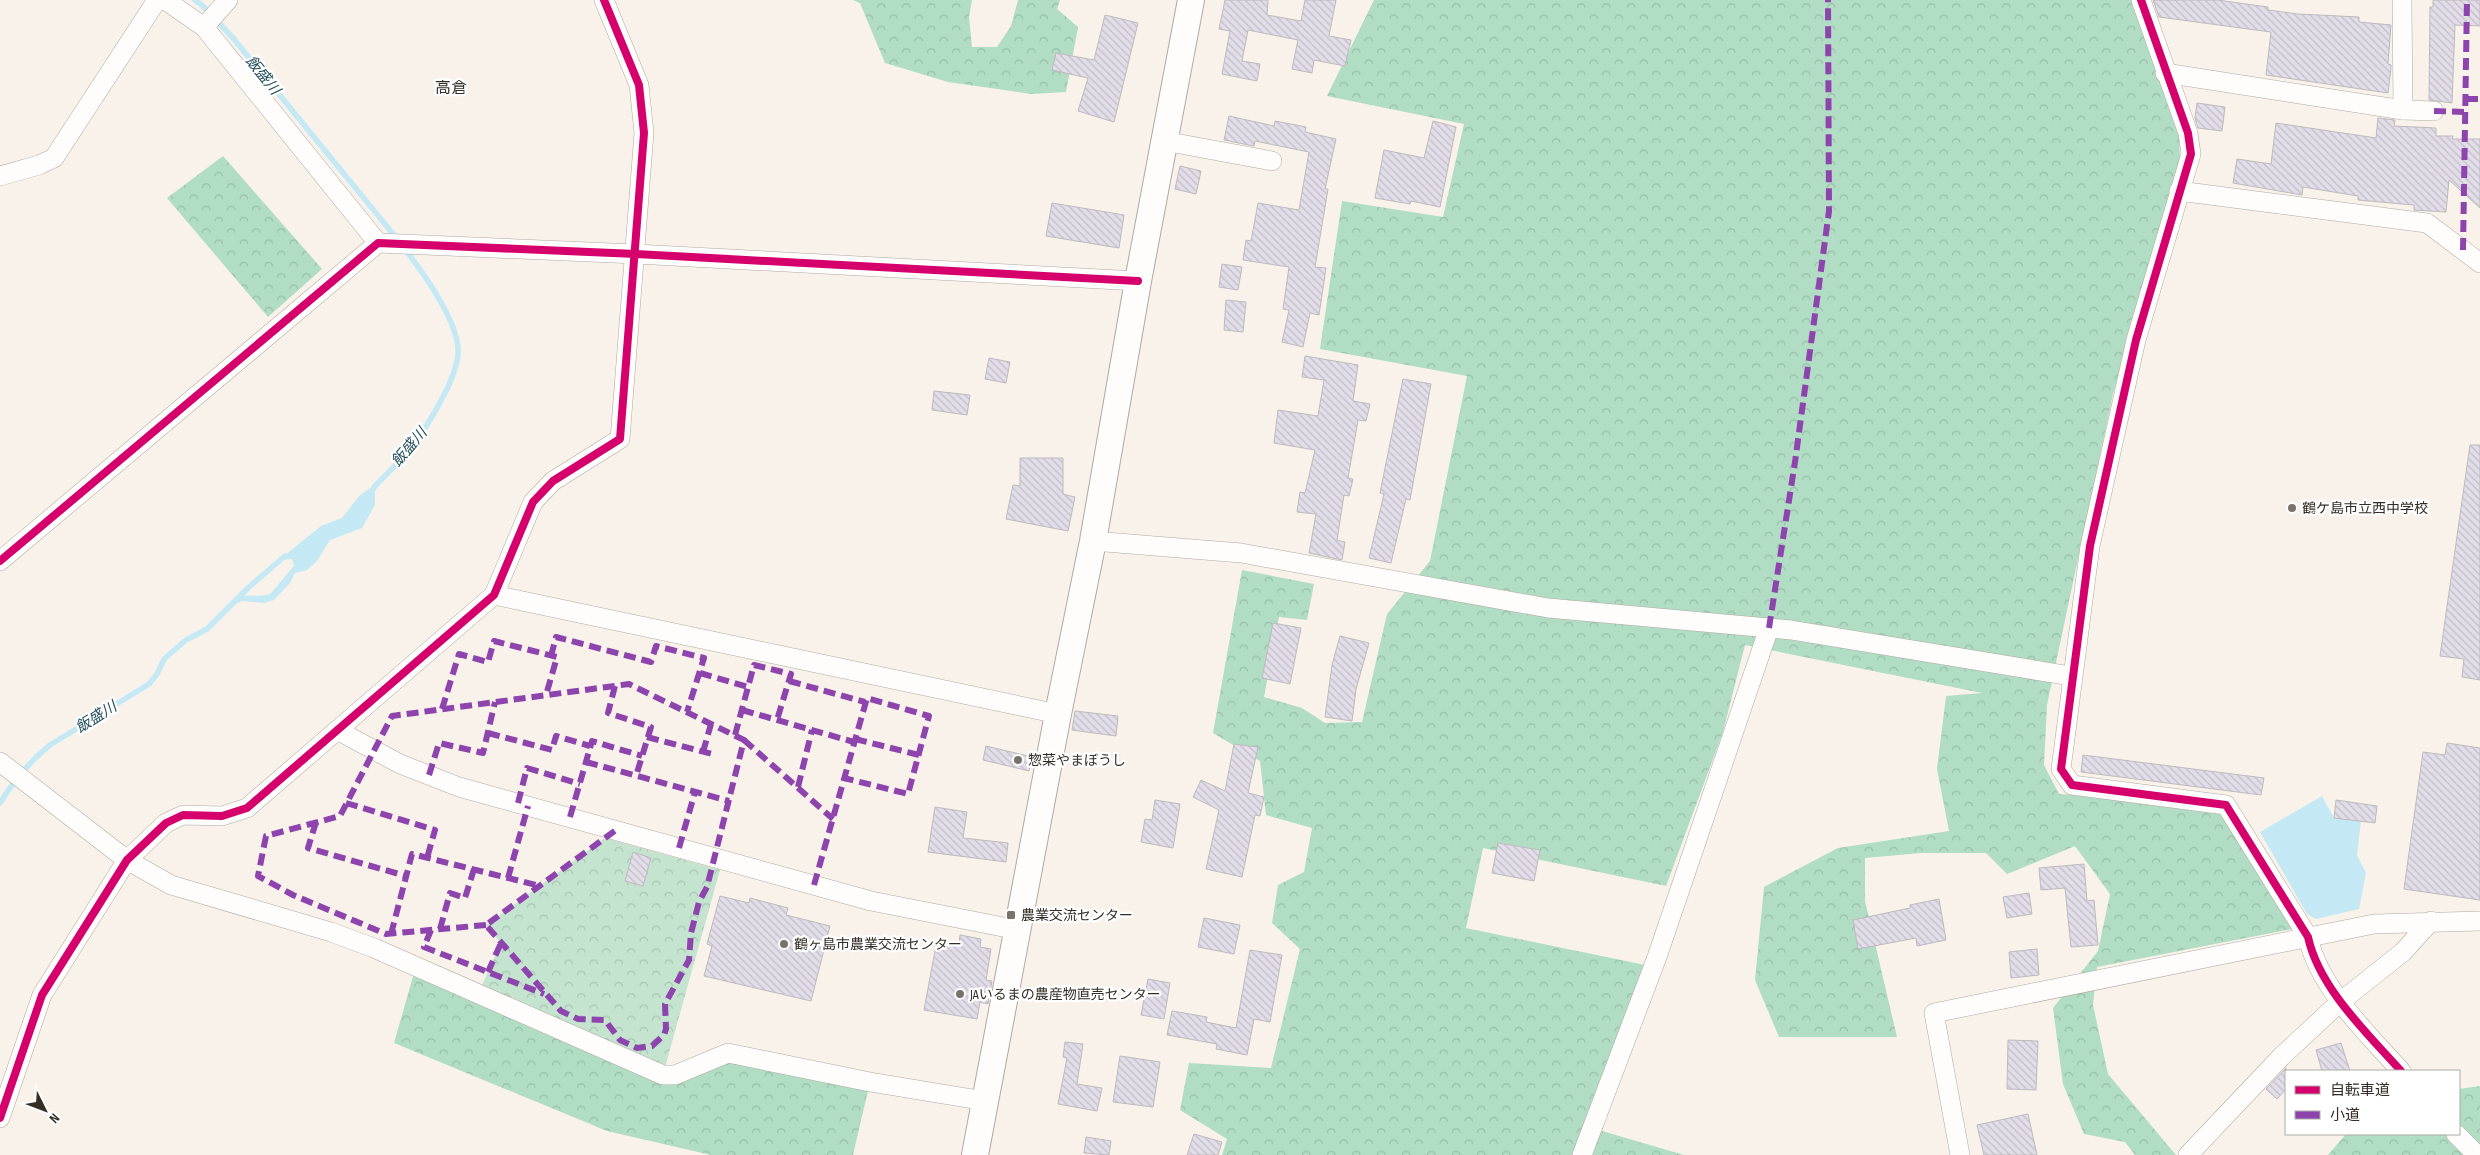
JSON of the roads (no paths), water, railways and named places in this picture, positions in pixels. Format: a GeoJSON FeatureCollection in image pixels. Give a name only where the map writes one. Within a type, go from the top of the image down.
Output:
{"type":"FeatureCollection","features":[{"type":"Feature","properties":{"kind":"street"},"geometry":{"type":"LineString","coordinates":[[0,176],[39,165],[54,158],[157,0]]}},
{"type":"Feature","properties":{"kind":"street"},"geometry":{"type":"LineString","coordinates":[[165,0],[204,27],[378,243]]}},
{"type":"Feature","properties":{"kind":"street"},"geometry":{"type":"LineString","coordinates":[[204,27],[228,0]]}},
{"type":"Feature","properties":{"kind":"street"},"geometry":{"type":"LineString","coordinates":[[0,1118],[42,995],[127,860],[166,823],[183,815],[222,816],[247,808],[494,595],[533,502],[553,481],[620,439],[644,133],[639,85],[604,0]]}},
{"type":"Feature","properties":{"kind":"street"},"geometry":{"type":"LineString","coordinates":[[976,1155],[1058,714],[1093,541],[1138,280],[1191,0]]}},
{"type":"Feature","properties":{"kind":"street"},"geometry":{"type":"LineString","coordinates":[[2140,0],[2188,133],[2191,154],[2132,358],[2090,546],[2060,769],[2072,786],[2226,805],[2308,937],[2311,953],[2340,1002],[2400,1070]]}},
{"type":"Feature","properties":{"kind":"street"},"geometry":{"type":"LineString","coordinates":[[2402,0],[2403,110]]}},
{"type":"Feature","properties":{"kind":"street"},"geometry":{"type":"LineString","coordinates":[[2165,73],[2403,110],[2434,111]]}},
{"type":"Feature","properties":{"kind":"street"},"geometry":{"type":"LineString","coordinates":[[1164,141],[1272,161]]}},
{"type":"Feature","properties":{"kind":"street"},"geometry":{"type":"LineString","coordinates":[[2180,191],[2427,223],[2480,263]]}},
{"type":"Feature","properties":{"kind":"street"},"geometry":{"type":"LineString","coordinates":[[0,562],[378,243],[636,254],[1138,280]]}},
{"type":"Feature","properties":{"kind":"street"},"geometry":{"type":"LineString","coordinates":[[1093,541],[1241,553],[1548,608],[1769,628],[2071,676]]}},
{"type":"Feature","properties":{"kind":"street"},"geometry":{"type":"LineString","coordinates":[[494,595],[1058,714]]}},
{"type":"Feature","properties":{"kind":"street"},"geometry":{"type":"LineString","coordinates":[[1582,1155],[1657,957],[1769,628]]}},
{"type":"Feature","properties":{"kind":"street"},"geometry":{"type":"LineString","coordinates":[[337,730],[400,764],[459,787],[871,901],[1018,930]]}},
{"type":"Feature","properties":{"kind":"street"},"geometry":{"type":"LineString","coordinates":[[0,762],[127,860],[171,885],[331,932],[374,948],[663,1075],[676,1075],[728,1053],[870,1082],[985,1102]]}},
{"type":"Feature","properties":{"kind":"street"},"geometry":{"type":"LineString","coordinates":[[2188,1155],[2280,1057],[2340,1002],[2403,952],[2431,921]]}},
{"type":"Feature","properties":{"kind":"street"},"geometry":{"type":"LineString","coordinates":[[1960,1155],[1934,1013],[2374,924],[2480,921]]}},
{"type":"Feature","properties":{"kind":"street"},"geometry":{"type":"LineString","coordinates":[[2457,1135],[2477,1155]]}},
{"type":"Feature","properties":{"kind":"water"},"geometry":{"type":"Polygon","coordinates":[[[379,482],[375,492],[375,505],[362,528],[330,540],[317,561],[307,570],[295,573],[290,583],[274,600],[264,603],[242,601],[227,608],[240,596],[270,594],[294,566],[292,559],[279,560],[321,526],[342,518],[359,496],[379,482]]]}},
{"type":"Feature","properties":{"kind":"water"},"geometry":{"type":"Polygon","coordinates":[[[2322,796],[2334,818],[2361,821],[2357,855],[2366,873],[2359,909],[2316,919],[2307,914],[2260,832],[2322,796]]]}},
{"type":"Feature","properties":{"kind":"waterway","name":"飯盛川"},"geometry":{"type":"LineString","coordinates":[[195,0],[233,38],[398,240]]}},
{"type":"Feature","properties":{"kind":"waterway","name":"飯盛川"},"geometry":{"type":"LineString","coordinates":[[374,487],[397,464],[424,430],[447,389],[458,357],[457,340],[453,326],[438,297],[404,248]]}},
{"type":"Feature","properties":{"kind":"waterway","name":"飯盛川"},"geometry":{"type":"LineString","coordinates":[[0,803],[22,772],[42,751],[149,684],[157,674],[164,659],[186,640],[207,629],[249,587],[285,556]]}},
{"type":"Feature","properties":{"kind":"place","name":"鶴ケ島市立西中学校"},"geometry":{"type":"Point","coordinates":[2292,508]}},
{"type":"Feature","properties":{"kind":"place","name":"惣菜やまぼうし"},"geometry":{"type":"Point","coordinates":[1018,760]}},
{"type":"Feature","properties":{"kind":"place","name":"農業交流センター"},"geometry":{"type":"Point","coordinates":[1011,915]}},
{"type":"Feature","properties":{"kind":"place","name":"鶴ヶ島市農業交流センター"},"geometry":{"type":"Point","coordinates":[784,944]}},
{"type":"Feature","properties":{"kind":"place","name":"JAいるまの農産物直売センター"},"geometry":{"type":"Point","coordinates":[960,994]}},
{"type":"Feature","properties":{"kind":"district","name":"高倉"},"geometry":{"type":"Point","coordinates":[451,87]}}]}
